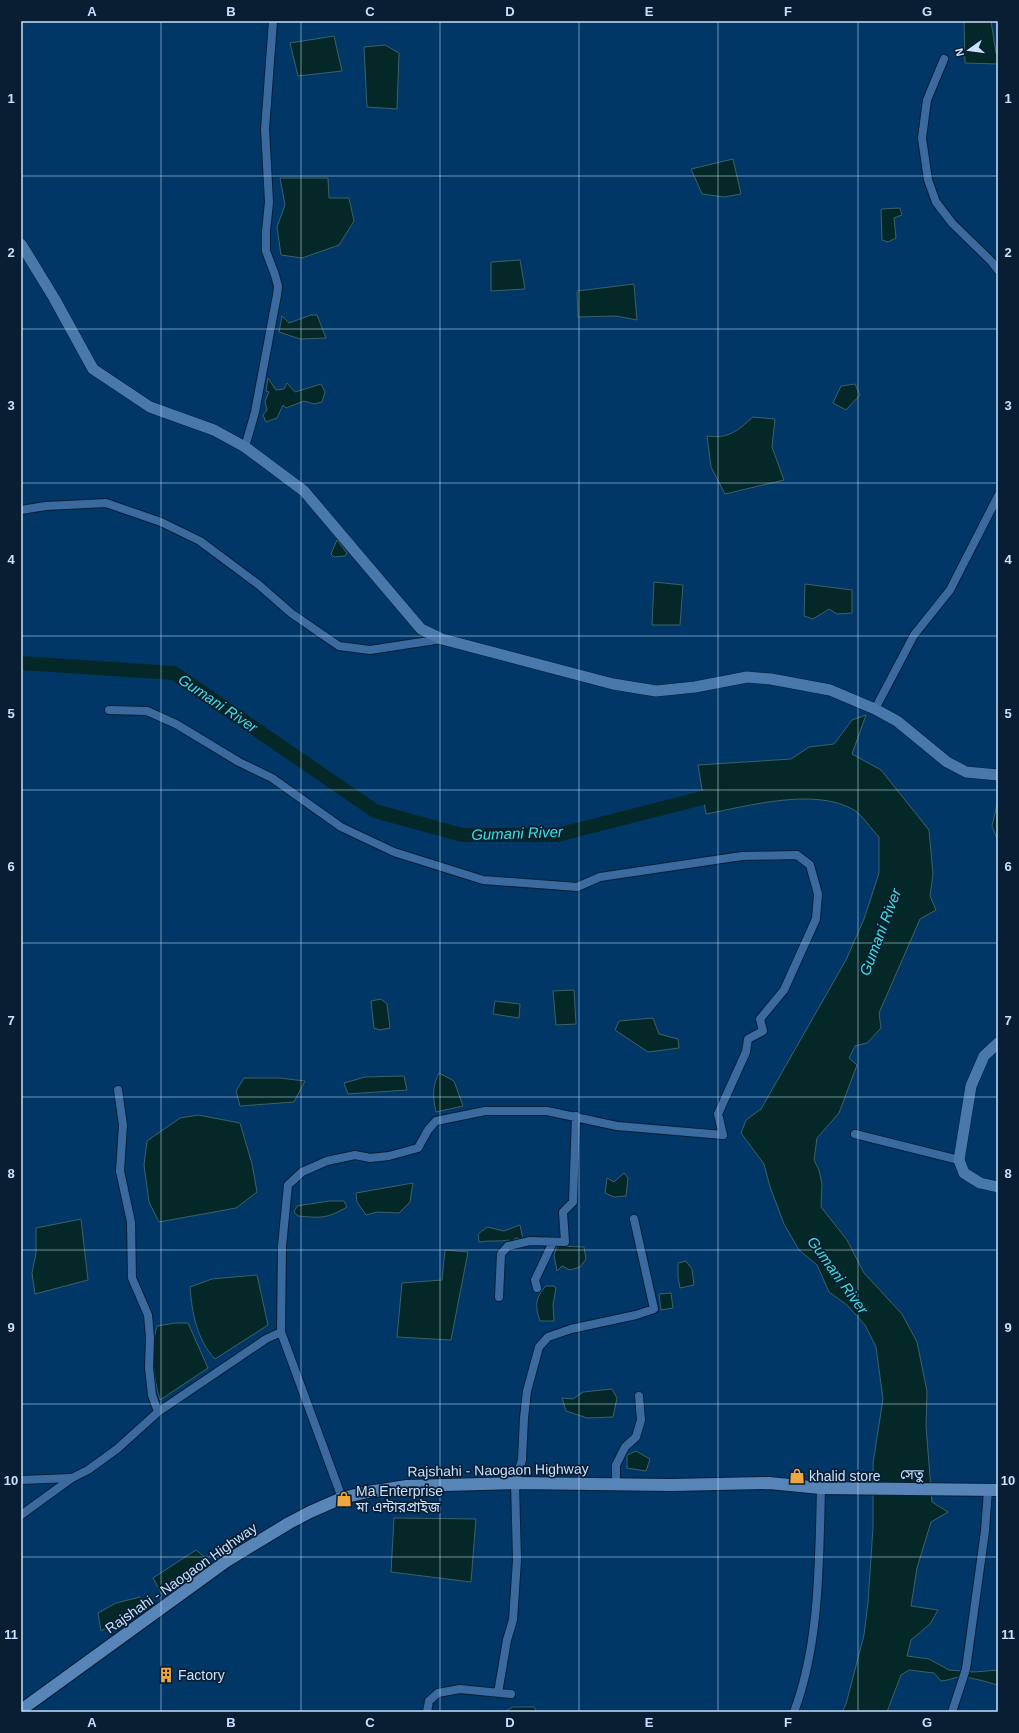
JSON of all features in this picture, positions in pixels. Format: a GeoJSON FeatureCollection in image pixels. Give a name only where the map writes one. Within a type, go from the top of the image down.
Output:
{"type":"FeatureCollection","features":[{"type":"Feature","properties":{"kind":"main road","name":"Rajshahi - Naogaon Highway"},"geometry":{"type":"LineString","coordinates":[[21,1710],[228,1560],[289,1523],[342,1498],[407,1486],[515,1483],[671,1485],[769,1482],[821,1488],[849,1488]]}},
{"type":"Feature","properties":{"kind":"main road","name":"সেতু"},"geometry":{"type":"LineString","coordinates":[[849,1488],[993,1490]]}},
{"type":"Feature","properties":{"kind":"street"},"geometry":{"type":"LineString","coordinates":[[245,448],[255,412],[277,290],[275,276],[266,251],[266,230],[269,202],[265,129],[273,21]]}},
{"type":"Feature","properties":{"kind":"street"},"geometry":{"type":"LineString","coordinates":[[944,59],[927,100],[922,138],[928,180],[936,202],[952,223],[991,261],[998,270]]}},
{"type":"Feature","properties":{"kind":"street"},"geometry":{"type":"LineString","coordinates":[[21,244],[54,298],[93,369],[150,407],[214,430],[245,448],[304,491],[421,629],[442,638],[613,684],[656,691],[695,688],[747,677],[771,679],[830,690],[875,709],[897,721],[947,762],[966,772],[998,775]]}},
{"type":"Feature","properties":{"kind":"street"},"geometry":{"type":"LineString","coordinates":[[875,709],[914,636],[950,590],[998,496]]}},
{"type":"Feature","properties":{"kind":"street"},"geometry":{"type":"LineString","coordinates":[[21,510],[46,506],[106,504],[161,522],[200,541],[259,585],[291,612],[339,646],[370,650],[442,638]]}},
{"type":"Feature","properties":{"kind":"street"},"geometry":{"type":"LineString","coordinates":[[109,710],[147,711],[176,724],[239,762],[272,778],[341,827],[394,852],[483,880],[577,887],[600,877],[742,856],[797,855],[810,865],[818,894],[816,919],[784,990],[760,1019],[763,1031],[748,1040],[746,1052],[718,1114],[723,1135],[617,1126],[548,1111],[485,1111],[436,1121],[428,1130],[418,1148],[377,1158],[355,1155],[327,1161],[302,1172],[288,1185],[282,1246],[281,1332],[342,1498]]}},
{"type":"Feature","properties":{"kind":"street"},"geometry":{"type":"LineString","coordinates":[[998,1043],[984,1056],[971,1086],[959,1160],[964,1173],[980,1183],[998,1187]]}},
{"type":"Feature","properties":{"kind":"street"},"geometry":{"type":"LineString","coordinates":[[118,1090],[123,1125],[120,1171],[130,1222],[132,1278],[148,1315],[150,1338],[149,1368],[152,1395],[158,1412]]}},
{"type":"Feature","properties":{"kind":"street"},"geometry":{"type":"LineString","coordinates":[[499,1297],[501,1254],[508,1246],[530,1241],[565,1242],[563,1212],[573,1202],[576,1116]]}},
{"type":"Feature","properties":{"kind":"street"},"geometry":{"type":"LineString","coordinates":[[855,1134],[959,1160]]}},
{"type":"Feature","properties":{"kind":"street"},"geometry":{"type":"LineString","coordinates":[[498,1693],[507,1640],[513,1620],[517,1560],[515,1483],[522,1460],[527,1391],[539,1346],[548,1337],[571,1328],[636,1315],[654,1309],[634,1219]]}},
{"type":"Feature","properties":{"kind":"street"},"geometry":{"type":"LineString","coordinates":[[537,1288],[535,1280],[553,1242]]}},
{"type":"Feature","properties":{"kind":"street"},"geometry":{"type":"LineString","coordinates":[[21,1515],[72,1478],[117,1450],[158,1412],[266,1340],[281,1332]]}},
{"type":"Feature","properties":{"kind":"street"},"geometry":{"type":"LineString","coordinates":[[616,1484],[616,1465],[625,1447],[636,1437],[641,1420],[639,1396]]}},
{"type":"Feature","properties":{"kind":"street"},"geometry":{"type":"LineString","coordinates":[[21,1480],[72,1478]]}},
{"type":"Feature","properties":{"kind":"street"},"geometry":{"type":"LineString","coordinates":[[794,1712],[799,1700],[814,1634],[820,1538],[821,1488]]}},
{"type":"Feature","properties":{"kind":"street"},"geometry":{"type":"LineString","coordinates":[[952,1712],[964,1680],[984,1539],[993,1490]]}},
{"type":"Feature","properties":{"kind":"street"},"geometry":{"type":"LineString","coordinates":[[427,1712],[428,1701],[438,1693],[460,1689],[511,1694]]}},
{"type":"Feature","properties":{"kind":"water"},"geometry":{"type":"Polygon","coordinates":[[[964,21],[991,21],[996,53],[998,53],[998,64],[965,63],[964,21]]]}},
{"type":"Feature","properties":{"kind":"water"},"geometry":{"type":"Polygon","coordinates":[[[334,36],[342,71],[298,76],[290,43],[334,36]]]}},
{"type":"Feature","properties":{"kind":"water"},"geometry":{"type":"Polygon","coordinates":[[[385,45],[399,53],[397,109],[367,107],[364,47],[385,45]]]}},
{"type":"Feature","properties":{"kind":"water"},"geometry":{"type":"Polygon","coordinates":[[[733,159],[741,194],[724,197],[702,194],[691,169],[733,159]]]}},
{"type":"Feature","properties":{"kind":"water"},"geometry":{"type":"Polygon","coordinates":[[[280,178],[328,178],[329,198],[349,198],[354,221],[339,245],[302,258],[281,255],[277,227],[285,205],[280,178]]]}},
{"type":"Feature","properties":{"kind":"water"},"geometry":{"type":"Polygon","coordinates":[[[900,208],[902,215],[894,218],[896,238],[888,242],[882,240],[881,209],[900,208]]]}},
{"type":"Feature","properties":{"kind":"water"},"geometry":{"type":"Polygon","coordinates":[[[520,260],[525,289],[491,291],[491,262],[520,260]]]}},
{"type":"Feature","properties":{"kind":"water"},"geometry":{"type":"Polygon","coordinates":[[[634,284],[637,320],[616,316],[578,317],[577,291],[634,284]]]}},
{"type":"Feature","properties":{"kind":"water"},"geometry":{"type":"Polygon","coordinates":[[[311,315],[317,315],[326,338],[300,339],[279,332],[282,316],[289,323],[311,315]]]}},
{"type":"Feature","properties":{"kind":"water"},"geometry":{"type":"Polygon","coordinates":[[[268,378],[276,390],[284,389],[287,383],[295,392],[321,384],[325,392],[322,402],[314,404],[304,401],[286,408],[283,405],[277,418],[266,422],[263,415],[267,410],[265,401],[269,392],[266,391],[268,378]]]}},
{"type":"Feature","properties":{"kind":"water"},"geometry":{"type":"Polygon","coordinates":[[[855,384],[860,395],[846,410],[833,403],[841,386],[855,384]]]}},
{"type":"Feature","properties":{"kind":"water"},"geometry":{"type":"Polygon","coordinates":[[[753,417],[775,419],[772,447],[784,480],[725,494],[711,467],[707,436],[715,437],[732,433],[753,417]]]}},
{"type":"Feature","properties":{"kind":"water"},"geometry":{"type":"Polygon","coordinates":[[[337,540],[347,553],[345,556],[334,557],[331,554],[337,540]]]}},
{"type":"Feature","properties":{"kind":"water"},"geometry":{"type":"Polygon","coordinates":[[[654,582],[683,585],[680,625],[652,625],[654,582]]]}},
{"type":"Feature","properties":{"kind":"water"},"geometry":{"type":"Polygon","coordinates":[[[805,584],[852,590],[852,613],[837,614],[829,609],[813,619],[804,616],[805,584]]]}},
{"type":"Feature","properties":{"kind":"water"},"geometry":{"type":"Polygon","coordinates":[[[866,715],[852,754],[881,770],[929,830],[933,874],[930,896],[936,910],[920,919],[879,1013],[881,1028],[867,1043],[855,1046],[849,1058],[857,1065],[839,1113],[817,1138],[814,1160],[819,1170],[822,1184],[821,1207],[847,1240],[864,1273],[902,1314],[917,1342],[927,1391],[926,1426],[932,1502],[948,1512],[931,1522],[917,1568],[911,1606],[938,1610],[930,1624],[911,1640],[907,1656],[929,1659],[949,1670],[974,1672],[998,1670],[998,1685],[965,1677],[941,1681],[934,1673],[909,1670],[901,1675],[887,1712],[842,1712],[846,1704],[864,1635],[868,1602],[873,1528],[873,1463],[883,1399],[876,1347],[865,1325],[847,1305],[829,1292],[817,1265],[799,1250],[784,1224],[770,1187],[764,1164],[741,1133],[746,1120],[761,1109],[846,960],[864,919],[879,873],[879,837],[854,810],[838,803],[820,800],[781,800],[706,814],[698,765],[791,759],[809,747],[834,744],[852,720],[866,715]]]}},
{"type":"Feature","properties":{"kind":"water"},"geometry":{"type":"Polygon","coordinates":[[[998,800],[998,841],[992,826],[998,800]]]}},
{"type":"Feature","properties":{"kind":"water"},"geometry":{"type":"Polygon","coordinates":[[[574,990],[576,1024],[556,1025],[553,991],[574,990]]]}},
{"type":"Feature","properties":{"kind":"water"},"geometry":{"type":"Polygon","coordinates":[[[381,999],[387,1004],[390,1028],[380,1030],[374,1028],[371,1001],[381,999]]]}},
{"type":"Feature","properties":{"kind":"water"},"geometry":{"type":"Polygon","coordinates":[[[495,1001],[520,1004],[519,1018],[493,1014],[495,1001]]]}},
{"type":"Feature","properties":{"kind":"water"},"geometry":{"type":"Polygon","coordinates":[[[653,1018],[659,1034],[678,1039],[679,1048],[648,1052],[615,1030],[619,1021],[653,1018]]]}},
{"type":"Feature","properties":{"kind":"water"},"geometry":{"type":"Polygon","coordinates":[[[439,1073],[454,1081],[463,1106],[436,1112],[434,1092],[435,1082],[439,1073]]]}},
{"type":"Feature","properties":{"kind":"water"},"geometry":{"type":"Polygon","coordinates":[[[404,1076],[407,1090],[348,1094],[344,1083],[365,1077],[404,1076]]]}},
{"type":"Feature","properties":{"kind":"water"},"geometry":{"type":"Polygon","coordinates":[[[244,1078],[279,1078],[305,1081],[294,1102],[240,1106],[236,1091],[244,1078]]]}},
{"type":"Feature","properties":{"kind":"water"},"geometry":{"type":"Polygon","coordinates":[[[198,1115],[240,1123],[252,1164],[257,1192],[236,1208],[159,1222],[149,1202],[144,1165],[147,1141],[180,1118],[198,1115]]]}},
{"type":"Feature","properties":{"kind":"water"},"geometry":{"type":"Polygon","coordinates":[[[624,1173],[628,1178],[626,1196],[614,1197],[605,1193],[607,1178],[614,1182],[624,1173]]]}},
{"type":"Feature","properties":{"kind":"water"},"geometry":{"type":"Polygon","coordinates":[[[413,1183],[410,1202],[399,1213],[377,1212],[366,1215],[357,1202],[356,1193],[413,1183]]]}},
{"type":"Feature","properties":{"kind":"water"},"geometry":{"type":"Polygon","coordinates":[[[329,1201],[344,1201],[347,1207],[334,1214],[323,1217],[298,1216],[294,1212],[297,1206],[329,1201]]]}},
{"type":"Feature","properties":{"kind":"water"},"geometry":{"type":"Polygon","coordinates":[[[81,1219],[88,1280],[35,1294],[32,1273],[36,1253],[36,1228],[81,1219]]]}},
{"type":"Feature","properties":{"kind":"water"},"geometry":{"type":"Polygon","coordinates":[[[520,1225],[523,1239],[516,1238],[510,1242],[509,1240],[479,1242],[478,1234],[487,1227],[504,1231],[520,1225]]]}},
{"type":"Feature","properties":{"kind":"water"},"geometry":{"type":"Polygon","coordinates":[[[557,1246],[584,1247],[586,1259],[580,1267],[570,1270],[562,1266],[557,1271],[554,1255],[557,1246]]]}},
{"type":"Feature","properties":{"kind":"water"},"geometry":{"type":"Polygon","coordinates":[[[445,1250],[468,1252],[451,1340],[397,1337],[402,1283],[442,1280],[445,1250]]]}},
{"type":"Feature","properties":{"kind":"water"},"geometry":{"type":"Polygon","coordinates":[[[686,1261],[692,1269],[694,1285],[680,1288],[678,1263],[686,1261]]]}},
{"type":"Feature","properties":{"kind":"water"},"geometry":{"type":"Polygon","coordinates":[[[257,1275],[268,1325],[215,1359],[209,1352],[196,1326],[190,1287],[212,1279],[257,1275]]]}},
{"type":"Feature","properties":{"kind":"water"},"geometry":{"type":"Polygon","coordinates":[[[546,1286],[554,1286],[556,1288],[553,1305],[554,1321],[540,1321],[537,1311],[538,1298],[546,1286]]]}},
{"type":"Feature","properties":{"kind":"water"},"geometry":{"type":"Polygon","coordinates":[[[671,1293],[673,1308],[661,1310],[659,1294],[671,1293]]]}},
{"type":"Feature","properties":{"kind":"water"},"geometry":{"type":"Polygon","coordinates":[[[175,1323],[188,1323],[208,1368],[160,1400],[153,1363],[155,1335],[157,1326],[175,1323]]]}},
{"type":"Feature","properties":{"kind":"water"},"geometry":{"type":"Polygon","coordinates":[[[612,1389],[617,1398],[613,1417],[587,1418],[566,1411],[562,1398],[573,1399],[583,1392],[612,1389]]]}},
{"type":"Feature","properties":{"kind":"water"},"geometry":{"type":"Polygon","coordinates":[[[636,1451],[650,1459],[646,1471],[627,1468],[627,1455],[636,1451]]]}},
{"type":"Feature","properties":{"kind":"water"},"geometry":{"type":"Polygon","coordinates":[[[394,1518],[476,1519],[471,1582],[391,1572],[394,1518]]]}},
{"type":"Feature","properties":{"kind":"water"},"geometry":{"type":"Polygon","coordinates":[[[196,1550],[208,1560],[162,1594],[153,1578],[196,1550]]]}},
{"type":"Feature","properties":{"kind":"water"},"geometry":{"type":"Polygon","coordinates":[[[140,1597],[144,1606],[101,1631],[98,1613],[116,1603],[140,1597]]]}},
{"type":"Feature","properties":{"kind":"water"},"geometry":{"type":"Polygon","coordinates":[[[513,1707],[534,1707],[537,1712],[504,1712],[513,1707]]]}},
{"type":"Feature","properties":{"kind":"waterway","name":"Gumani River"},"geometry":{"type":"LineString","coordinates":[[21,663],[174,673],[375,811],[462,835],[557,835],[722,793]]}},
{"type":"Feature","properties":{"kind":"place","name":"khalid store"},"geometry":{"type":"Point","coordinates":[797,1476]}},
{"type":"Feature","properties":{"kind":"place","name":"Ma Enterprise মা এন্টারপ্রাইজ"},"geometry":{"type":"Point","coordinates":[344,1499]}},
{"type":"Feature","properties":{"kind":"place","name":"Factory"},"geometry":{"type":"Point","coordinates":[166,1675]}}]}
